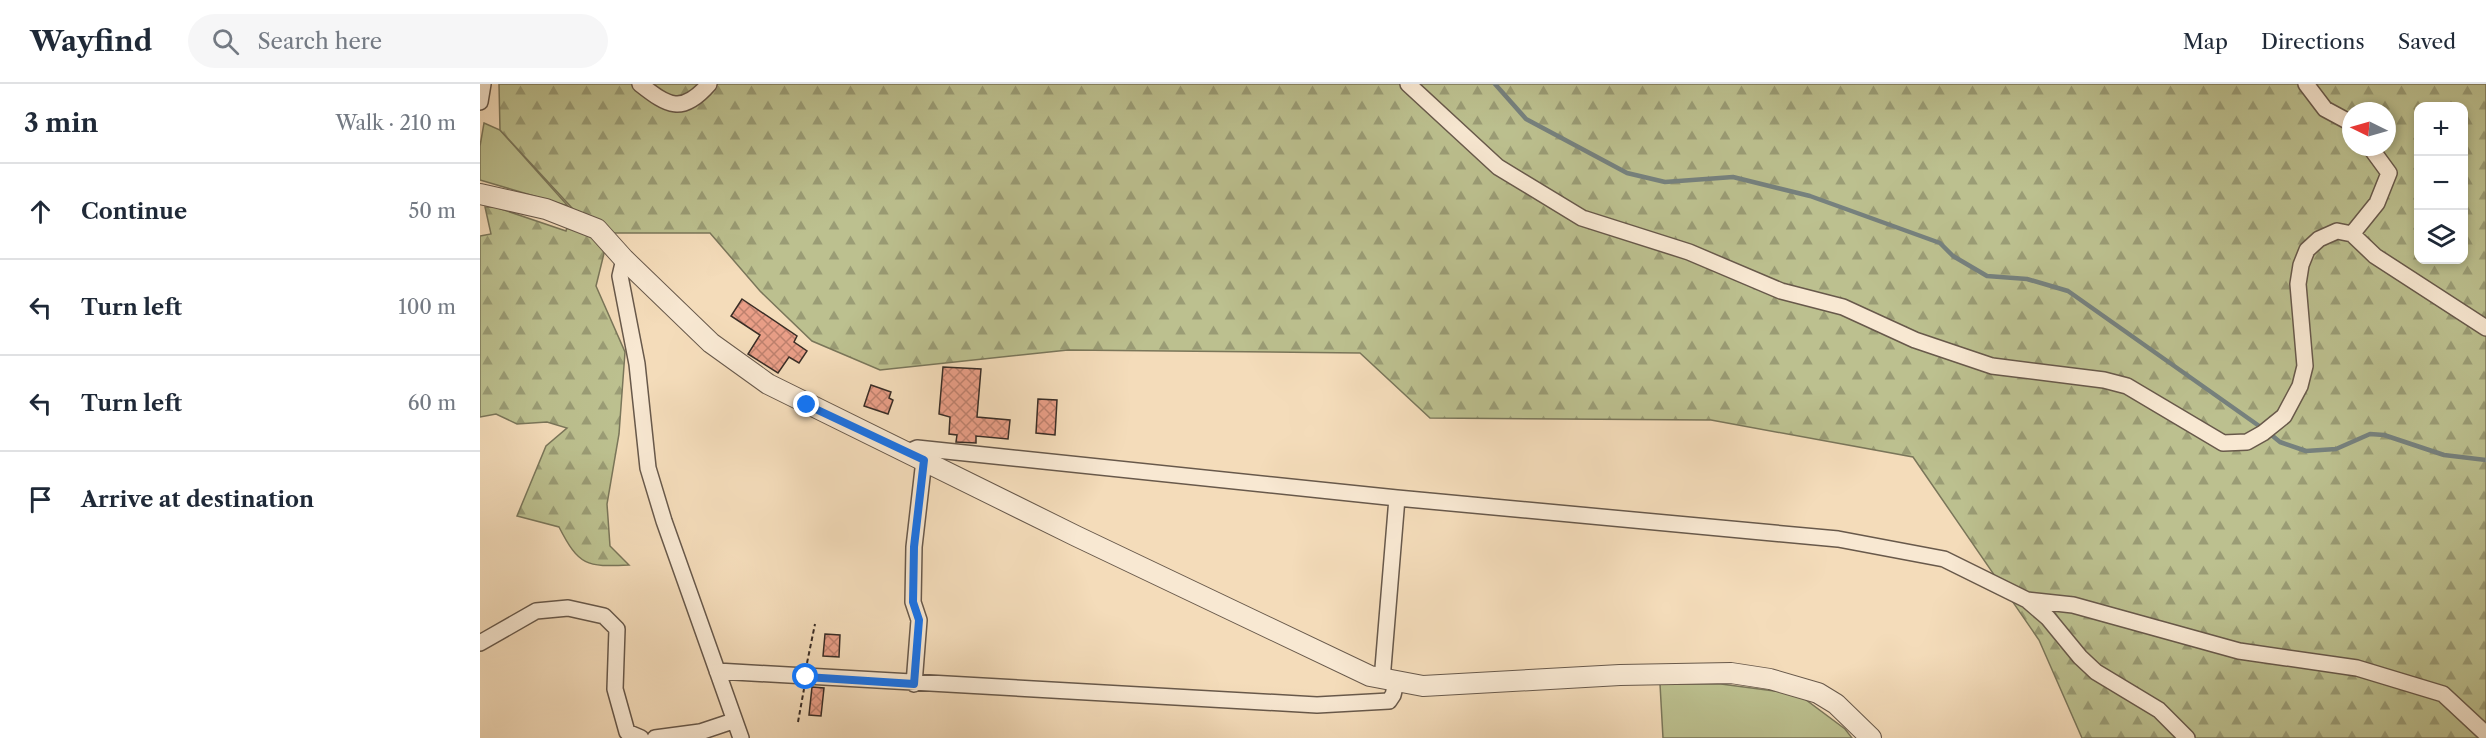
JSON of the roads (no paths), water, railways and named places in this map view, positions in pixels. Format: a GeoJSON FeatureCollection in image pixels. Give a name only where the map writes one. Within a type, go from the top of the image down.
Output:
{"type":"FeatureCollection","features":[{"type":"Feature","properties":{"kind":"street"},"geometry":{"type":"LineString","coordinates":[[480,102],[483,84]]}},
{"type":"Feature","properties":{"kind":"street"},"geometry":{"type":"LineString","coordinates":[[640,84],[666,102],[681,105],[699,95],[709,84]]}},
{"type":"Feature","properties":{"kind":"street"},"geometry":{"type":"LineString","coordinates":[[1408,84],[1498,167],[1582,218],[1689,252],[1781,291],[1843,307],[1915,340],[1992,366],[2104,380],[2127,386],[2223,443],[2247,442],[2263,433],[2280,419],[2300,386],[2305,366],[2298,284],[2301,264],[2307,250],[2319,239],[2337,231],[2352,234],[2375,256],[2486,328]]}},
{"type":"Feature","properties":{"kind":"street"},"geometry":{"type":"LineString","coordinates":[[2306,84],[2325,109],[2342,118]]}},
{"type":"Feature","properties":{"kind":"street"},"geometry":{"type":"LineString","coordinates":[[2352,234],[2377,203],[2389,173],[2377,156]]}},
{"type":"Feature","properties":{"kind":"street"},"geometry":{"type":"LineString","coordinates":[[480,194],[546,208],[597,229],[624,259],[711,343],[742,368],[807,405],[1333,659],[1389,681],[1458,686],[1620,675],[1731,673],[1770,679],[1818,693],[1836,704],[1871,738]]}},
{"type":"Feature","properties":{"kind":"street"},"geometry":{"type":"LineString","coordinates":[[624,259],[620,276],[637,364],[648,468],[664,521],[741,738]]}},
{"type":"Feature","properties":{"kind":"street"},"geometry":{"type":"LineString","coordinates":[[914,684],[919,620],[913,602],[917,448],[1397,498],[1838,539],[1944,559],[2027,600],[2048,618],[2080,657],[2096,672],[2159,710],[2187,738]]}},
{"type":"Feature","properties":{"kind":"street"},"geometry":{"type":"LineString","coordinates":[[717,670],[914,684],[1317,705],[1389,701],[1394,695],[1389,681],[1397,498]]}},
{"type":"Feature","properties":{"kind":"street"},"geometry":{"type":"LineString","coordinates":[[2027,600],[2073,605],[2239,651],[2357,668],[2443,694],[2486,734]]}},
{"type":"Feature","properties":{"kind":"street"},"geometry":{"type":"LineString","coordinates":[[480,643],[536,611],[568,608],[604,616],[617,629],[615,689],[627,732],[641,738]]}},
{"type":"Feature","properties":{"kind":"street"},"geometry":{"type":"LineString","coordinates":[[2486,716],[2486,728]]}},
{"type":"Feature","properties":{"kind":"street"},"geometry":{"type":"LineString","coordinates":[[655,738],[700,732],[734,721]]}},
{"type":"Feature","properties":{"kind":"waterway"},"geometry":{"type":"LineString","coordinates":[[1495,84],[1526,119],[1627,173],[1665,182],[1733,177],[1810,196],[1940,243],[1953,256],[1987,276],[2027,279],[2068,291],[2262,428]]}},
{"type":"Feature","properties":{"kind":"waterway"},"geometry":{"type":"LineString","coordinates":[[2269,433],[2280,442],[2306,451],[2336,449],[2370,434],[2384,435],[2444,455],[2486,460]]}}]}
